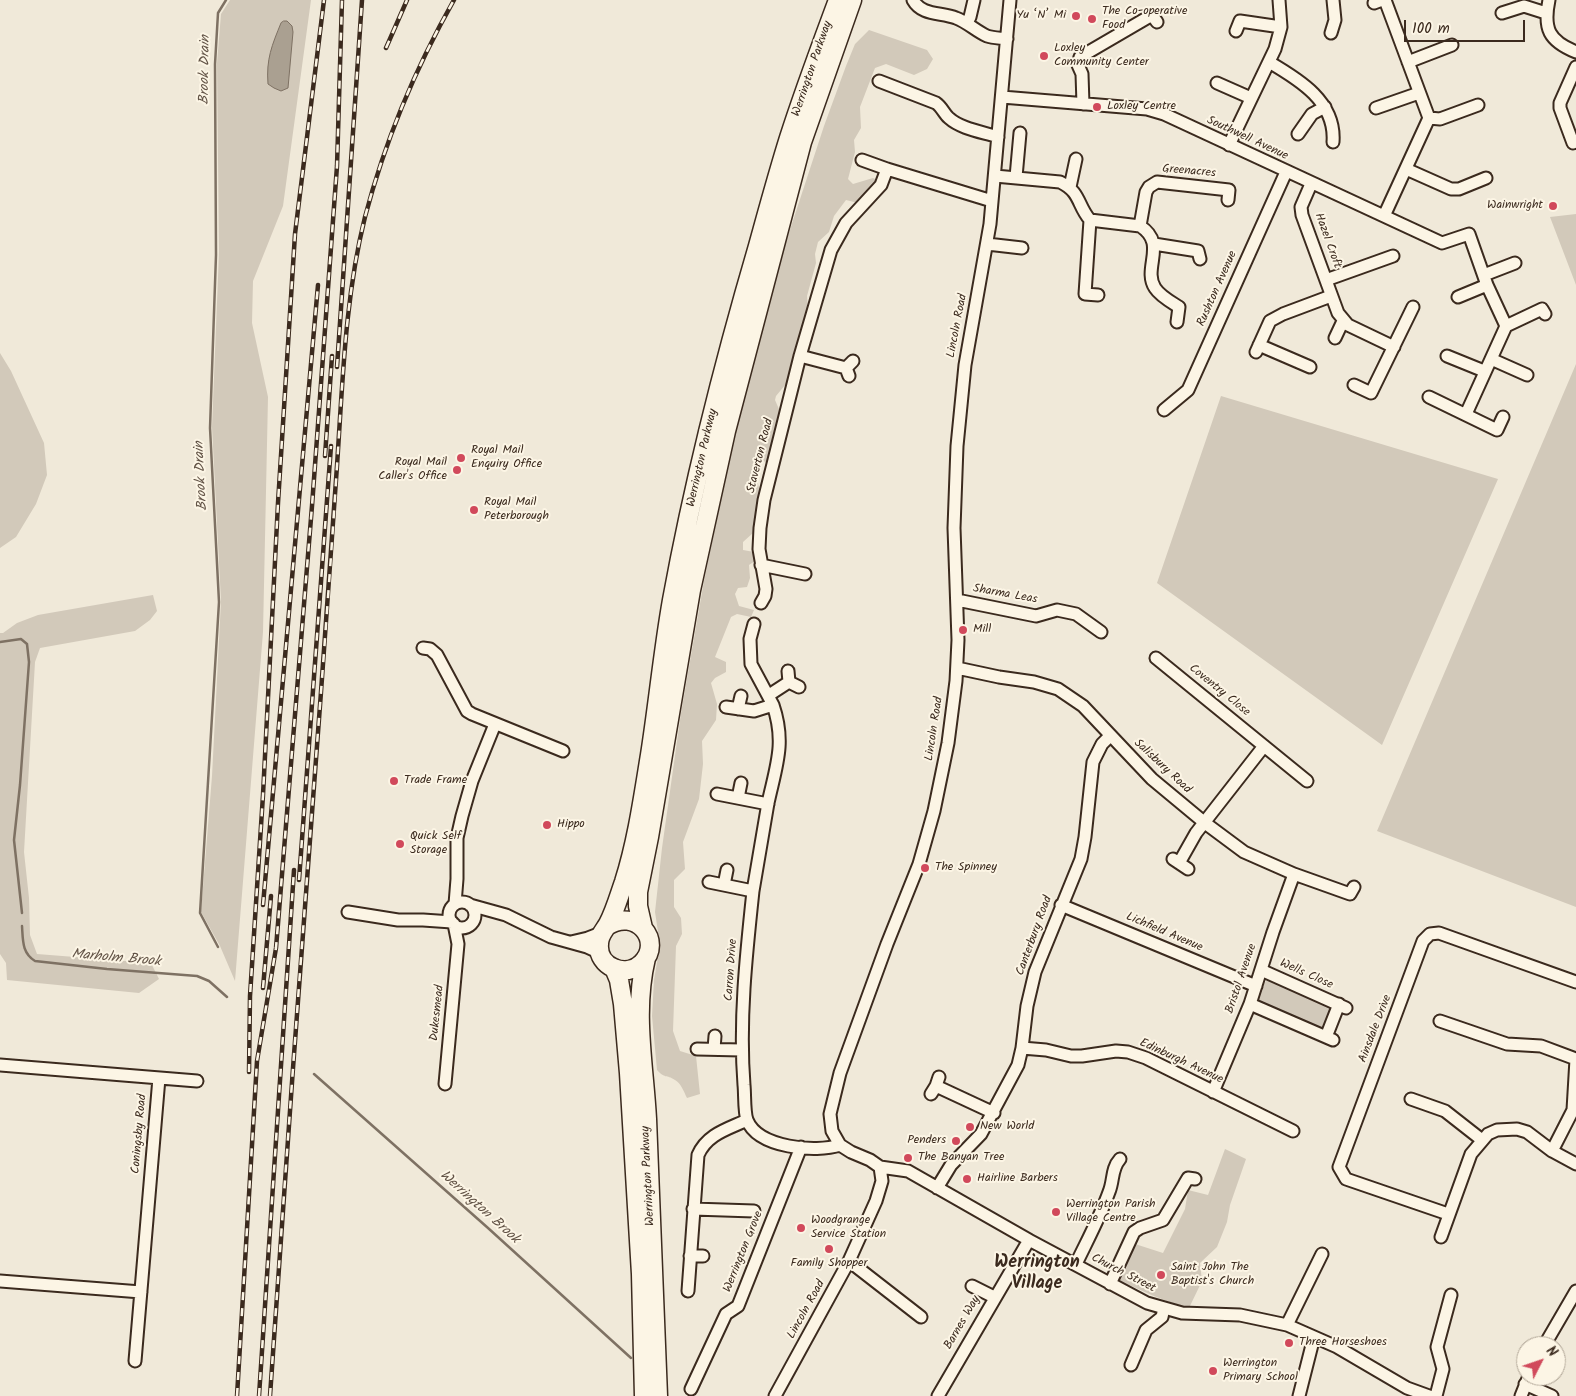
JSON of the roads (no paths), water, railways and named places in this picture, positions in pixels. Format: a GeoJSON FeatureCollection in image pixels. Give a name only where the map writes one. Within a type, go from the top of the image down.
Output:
{"type":"FeatureCollection","features":[{"type":"Feature","properties":{"kind":"highway","name":"Werrington Parkway"},"geometry":{"type":"LineString","coordinates":[[604,929],[625,879],[636,836],[672,600],[703,454],[739,311],[789,138],[847,1]]}},
{"type":"Feature","properties":{"kind":"highway","name":"Werrington Parkway"},"geometry":{"type":"LineString","coordinates":[[643,928],[638,906],[638,892],[693,580],[726,431],[802,142],[835,27]]}},
{"type":"Feature","properties":{"kind":"highway"},"geometry":{"type":"LineString","coordinates":[[621,920],[629,920],[643,928],[650,942],[646,958],[636,968],[629,970],[614,968],[607,964],[600,953],[599,941],[604,929],[614,922],[621,920]]}},
{"type":"Feature","properties":{"kind":"highway","name":"Werrington Parkway"},"geometry":{"type":"LineString","coordinates":[[646,958],[641,979],[638,1025],[645,1088],[658,1396]]}},
{"type":"Feature","properties":{"kind":"highway","name":"Werrington Parkway"},"geometry":{"type":"LineString","coordinates":[[614,968],[620,980],[629,1073],[641,1274],[644,1396]]}},
{"type":"Feature","properties":{"kind":"street"},"geometry":{"type":"LineString","coordinates":[[913,0],[915,4],[929,12],[955,17],[989,37],[1007,39]]}},
{"type":"Feature","properties":{"kind":"street"},"geometry":{"type":"LineString","coordinates":[[967,23],[974,0]]}},
{"type":"Feature","properties":{"kind":"street","name":"Lincoln Road"},"geometry":{"type":"LineString","coordinates":[[840,1145],[832,1131],[830,1122],[835,1090],[856,1026],[919,864],[934,811],[948,743],[957,668],[954,528],[956,446],[965,366],[987,244],[1010,0]]}},
{"type":"Feature","properties":{"kind":"street"},"geometry":{"type":"LineString","coordinates":[[1229,145],[1275,48],[1281,27],[1279,0]]}},
{"type":"Feature","properties":{"kind":"street"},"geometry":{"type":"LineString","coordinates":[[1331,33],[1335,20],[1333,0]]}},
{"type":"Feature","properties":{"kind":"street"},"geometry":{"type":"LineString","coordinates":[[1549,0],[1546,13],[1550,36],[1563,47],[1576,52]]}},
{"type":"Feature","properties":{"kind":"street"},"geometry":{"type":"LineString","coordinates":[[1380,1],[1408,62],[1418,93],[1429,118],[1384,216]]}},
{"type":"Feature","properties":{"kind":"street"},"geometry":{"type":"LineString","coordinates":[[1502,13],[1524,6],[1546,13]]}},
{"type":"Feature","properties":{"kind":"street"},"geometry":{"type":"LineString","coordinates":[[1083,104],[1082,74],[1078,65],[1080,58],[1152,15],[1157,22]]}},
{"type":"Feature","properties":{"kind":"street"},"geometry":{"type":"LineString","coordinates":[[1236,31],[1240,21],[1281,27]]}},
{"type":"Feature","properties":{"kind":"street"},"geometry":{"type":"LineString","coordinates":[[1408,62],[1452,45]]}},
{"type":"Feature","properties":{"kind":"street"},"geometry":{"type":"LineString","coordinates":[[1269,62],[1305,85],[1316,95],[1332,121],[1333,142]]}},
{"type":"Feature","properties":{"kind":"street"},"geometry":{"type":"LineString","coordinates":[[1576,67],[1560,103],[1560,108],[1573,143],[1576,142]]}},
{"type":"Feature","properties":{"kind":"street"},"geometry":{"type":"LineString","coordinates":[[879,81],[936,103],[941,106],[948,118],[959,124],[998,137]]}},
{"type":"Feature","properties":{"kind":"street"},"geometry":{"type":"LineString","coordinates":[[1217,83],[1251,98]]}},
{"type":"Feature","properties":{"kind":"street"},"geometry":{"type":"LineString","coordinates":[[1376,108],[1418,93]]}},
{"type":"Feature","properties":{"kind":"street","name":"Southwell Avenue"},"geometry":{"type":"LineString","coordinates":[[1002,98],[1146,109],[1164,114],[1311,184],[1442,243],[1469,234],[1486,280]]}},
{"type":"Feature","properties":{"kind":"street"},"geometry":{"type":"LineString","coordinates":[[1429,118],[1440,119],[1478,106]]}},
{"type":"Feature","properties":{"kind":"street"},"geometry":{"type":"LineString","coordinates":[[1299,134],[1312,114],[1324,107]]}},
{"type":"Feature","properties":{"kind":"street"},"geometry":{"type":"LineString","coordinates":[[1016,177],[1020,133]]}},
{"type":"Feature","properties":{"kind":"street"},"geometry":{"type":"LineString","coordinates":[[862,160],[992,201]]}},
{"type":"Feature","properties":{"kind":"street"},"geometry":{"type":"LineString","coordinates":[[1070,187],[1076,160]]}},
{"type":"Feature","properties":{"kind":"street"},"geometry":{"type":"LineString","coordinates":[[1406,168],[1451,189],[1458,189],[1486,178]]}},
{"type":"Feature","properties":{"kind":"street","name":"Staverton Road"},"geometry":{"type":"LineString","coordinates":[[761,603],[766,589],[759,542],[764,500],[800,356],[831,250],[846,223],[881,185],[887,169]]}},
{"type":"Feature","properties":{"kind":"street","name":"Rushton Avenue"},"geometry":{"type":"LineString","coordinates":[[1164,410],[1188,390],[1286,172]]}},
{"type":"Feature","properties":{"kind":"street"},"geometry":{"type":"LineString","coordinates":[[994,176],[1060,182],[1070,187],[1090,220],[1085,294],[1098,295]]}},
{"type":"Feature","properties":{"kind":"street","name":"Greenacres"},"geometry":{"type":"LineString","coordinates":[[1140,226],[1146,192],[1149,187],[1157,182],[1229,190],[1228,200]]}},
{"type":"Feature","properties":{"kind":"street","name":"Hazel Croft"},"geometry":{"type":"LineString","coordinates":[[1311,184],[1301,206],[1302,215],[1331,296],[1338,313],[1344,321]]}},
{"type":"Feature","properties":{"kind":"street"},"geometry":{"type":"LineString","coordinates":[[1090,220],[1140,226],[1145,230],[1154,244],[1151,281],[1155,289],[1179,307],[1177,322]]}},
{"type":"Feature","properties":{"kind":"street"},"geometry":{"type":"LineString","coordinates":[[987,244],[1022,248]]}},
{"type":"Feature","properties":{"kind":"street"},"geometry":{"type":"LineString","coordinates":[[1154,244],[1198,251],[1200,259]]}},
{"type":"Feature","properties":{"kind":"street","name":"Hazel Croft"},"geometry":{"type":"LineString","coordinates":[[1326,280],[1393,256]]}},
{"type":"Feature","properties":{"kind":"street"},"geometry":{"type":"LineString","coordinates":[[1458,297],[1515,262]]}},
{"type":"Feature","properties":{"kind":"street"},"geometry":{"type":"LineString","coordinates":[[1486,280],[1506,326]]}},
{"type":"Feature","properties":{"kind":"street"},"geometry":{"type":"LineString","coordinates":[[1310,367],[1257,348],[1270,321],[1283,314],[1331,296]]}},
{"type":"Feature","properties":{"kind":"street"},"geometry":{"type":"LineString","coordinates":[[1354,385],[1371,393],[1413,307]]}},
{"type":"Feature","properties":{"kind":"street"},"geometry":{"type":"LineString","coordinates":[[1466,414],[1506,326],[1542,309],[1544,314]]}},
{"type":"Feature","properties":{"kind":"street"},"geometry":{"type":"LineString","coordinates":[[1335,338],[1344,321],[1348,325],[1394,347]]}},
{"type":"Feature","properties":{"kind":"street"},"geometry":{"type":"LineString","coordinates":[[800,356],[849,369]]}},
{"type":"Feature","properties":{"kind":"street"},"geometry":{"type":"LineString","coordinates":[[1446,356],[1484,371]]}},
{"type":"Feature","properties":{"kind":"street"},"geometry":{"type":"LineString","coordinates":[[1491,359],[1526,375]]}},
{"type":"Feature","properties":{"kind":"street"},"geometry":{"type":"LineString","coordinates":[[1429,397],[1497,430],[1503,417]]}},
{"type":"Feature","properties":{"kind":"street"},"geometry":{"type":"LineString","coordinates":[[761,565],[805,574]]}},
{"type":"Feature","properties":{"kind":"street","name":"Sharma Leas"},"geometry":{"type":"LineString","coordinates":[[957,600],[1036,616],[1057,610],[1076,614],[1101,632]]}},
{"type":"Feature","properties":{"kind":"street","name":"Carron Drive"},"geometry":{"type":"LineString","coordinates":[[747,1120],[741,1050],[746,954],[753,891],[780,747],[780,733],[771,700],[751,664],[750,639],[754,624]]}},
{"type":"Feature","properties":{"kind":"street"},"geometry":{"type":"LineString","coordinates":[[423,648],[430,649],[437,655],[467,711],[563,751]]}},
{"type":"Feature","properties":{"kind":"street","name":"Coventry Close"},"geometry":{"type":"LineString","coordinates":[[1156,658],[1307,781]]}},
{"type":"Feature","properties":{"kind":"street","name":"Salisbury Road"},"geometry":{"type":"LineString","coordinates":[[957,668],[1034,682],[1058,689],[1083,706],[1152,779],[1205,823],[1244,852],[1294,874],[1350,895]]}},
{"type":"Feature","properties":{"kind":"street"},"geometry":{"type":"LineString","coordinates":[[726,707],[754,711],[771,700],[792,680]]}},
{"type":"Feature","properties":{"kind":"street"},"geometry":{"type":"LineString","coordinates":[[738,709],[741,696]]}},
{"type":"Feature","properties":{"kind":"street"},"geometry":{"type":"LineString","coordinates":[[460,905],[457,878],[457,838],[472,781],[495,724]]}},
{"type":"Feature","properties":{"kind":"street","name":"Canterbury Road"},"geometry":{"type":"LineString","coordinates":[[937,1188],[951,1165],[981,1134],[994,1113],[1018,1065],[1027,1006],[1035,972],[1081,859],[1091,794],[1093,762],[1102,744],[1110,736]]}},
{"type":"Feature","properties":{"kind":"street"},"geometry":{"type":"LineString","coordinates":[[1180,863],[1196,833],[1264,746]]}},
{"type":"Feature","properties":{"kind":"street"},"geometry":{"type":"LineString","coordinates":[[738,798],[741,783]]}},
{"type":"Feature","properties":{"kind":"street"},"geometry":{"type":"LineString","coordinates":[[717,794],[768,804]]}},
{"type":"Feature","properties":{"kind":"street"},"geometry":{"type":"LineString","coordinates":[[724,885],[727,870]]}},
{"type":"Feature","properties":{"kind":"street","name":"Bristol Avenue"},"geometry":{"type":"LineString","coordinates":[[1213,1092],[1250,1004],[1294,874]]}},
{"type":"Feature","properties":{"kind":"street"},"geometry":{"type":"LineString","coordinates":[[709,882],[753,891]]}},
{"type":"Feature","properties":{"kind":"street"},"geometry":{"type":"LineString","coordinates":[[453,923],[449,916],[460,905]]}},
{"type":"Feature","properties":{"kind":"street"},"geometry":{"type":"LineString","coordinates":[[460,905],[472,908],[474,915],[470,924]]}},
{"type":"Feature","properties":{"kind":"street"},"geometry":{"type":"LineString","coordinates":[[423,920],[460,905],[506,915],[551,936],[600,953]]}},
{"type":"Feature","properties":{"kind":"street","name":"Lichfield Avenue"},"geometry":{"type":"LineString","coordinates":[[1061,905],[1256,986]]}},
{"type":"Feature","properties":{"kind":"street"},"geometry":{"type":"LineString","coordinates":[[348,912],[398,920],[453,923],[460,927],[506,915]]}},
{"type":"Feature","properties":{"kind":"street","name":"Dukesmead"},"geometry":{"type":"LineString","coordinates":[[445,1084],[458,944],[453,923]]}},
{"type":"Feature","properties":{"kind":"street","name":"Dukesmead"},"geometry":{"type":"LineString","coordinates":[[458,944],[470,924]]}},
{"type":"Feature","properties":{"kind":"street"},"geometry":{"type":"LineString","coordinates":[[569,942],[588,938],[604,929]]}},
{"type":"Feature","properties":{"kind":"street","name":"Ainsdale Drive"},"geometry":{"type":"LineString","coordinates":[[1448,1214],[1346,1178],[1339,1167],[1422,941],[1430,934],[1439,933],[1576,982]]}},
{"type":"Feature","properties":{"kind":"street","name":"Wells Close"},"geometry":{"type":"LineString","coordinates":[[1250,1004],[1329,1038],[1343,1006],[1261,970]]}},
{"type":"Feature","properties":{"kind":"street"},"geometry":{"type":"LineString","coordinates":[[1448,1019],[1507,1044],[1541,1046],[1576,1059],[1573,1110],[1552,1151]]}},
{"type":"Feature","properties":{"kind":"street"},"geometry":{"type":"LineString","coordinates":[[714,1050],[715,1036]]}},
{"type":"Feature","properties":{"kind":"street"},"geometry":{"type":"LineString","coordinates":[[697,1048],[741,1050]]}},
{"type":"Feature","properties":{"kind":"street","name":"Edinburgh Avenue"},"geometry":{"type":"LineString","coordinates":[[1022,1048],[1046,1050],[1071,1056],[1116,1050],[1128,1052],[1146,1058],[1293,1130]]}},
{"type":"Feature","properties":{"kind":"street","name":"Coningsby Road"},"geometry":{"type":"LineString","coordinates":[[0,1065],[159,1078],[135,1361]]}},
{"type":"Feature","properties":{"kind":"street"},"geometry":{"type":"LineString","coordinates":[[159,1078],[197,1081]]}},
{"type":"Feature","properties":{"kind":"street"},"geometry":{"type":"LineString","coordinates":[[936,1086],[994,1113]]}},
{"type":"Feature","properties":{"kind":"street"},"geometry":{"type":"LineString","coordinates":[[1411,1099],[1445,1110],[1482,1140]]}},
{"type":"Feature","properties":{"kind":"street"},"geometry":{"type":"LineString","coordinates":[[688,1291],[698,1155],[702,1147],[712,1136],[747,1120],[754,1130],[774,1143],[801,1147],[830,1148],[840,1145],[880,1167]]}},
{"type":"Feature","properties":{"kind":"street"},"geometry":{"type":"LineString","coordinates":[[1441,1237],[1471,1154],[1488,1134],[1497,1130],[1517,1128],[1527,1132],[1552,1151],[1576,1164]]}},
{"type":"Feature","properties":{"kind":"street","name":"Werrington Grove"},"geometry":{"type":"LineString","coordinates":[[692,1389],[726,1314],[738,1306],[801,1147]]}},
{"type":"Feature","properties":{"kind":"street"},"geometry":{"type":"LineString","coordinates":[[1076,1264],[1111,1189],[1115,1165],[1120,1159]]}},
{"type":"Feature","properties":{"kind":"street","name":"Lincoln Road"},"geometry":{"type":"LineString","coordinates":[[775,1396],[849,1261],[876,1201],[882,1181],[880,1167]]}},
{"type":"Feature","properties":{"kind":"street","name":"Church Street"},"geometry":{"type":"LineString","coordinates":[[880,1167],[903,1170],[1147,1303],[1182,1313],[1254,1317],[1287,1325],[1337,1347],[1407,1388],[1429,1396]]}},
{"type":"Feature","properties":{"kind":"street"},"geometry":{"type":"LineString","coordinates":[[1110,1284],[1134,1232],[1163,1220],[1192,1176]]}},
{"type":"Feature","properties":{"kind":"street"},"geometry":{"type":"LineString","coordinates":[[693,1209],[747,1215]]}},
{"type":"Feature","properties":{"kind":"street","name":"Barnes Way"},"geometry":{"type":"LineString","coordinates":[[938,1396],[994,1297],[1029,1240]]}},
{"type":"Feature","properties":{"kind":"street"},"geometry":{"type":"LineString","coordinates":[[1287,1325],[1322,1254]]}},
{"type":"Feature","properties":{"kind":"street"},"geometry":{"type":"LineString","coordinates":[[690,1256],[703,1256]]}},
{"type":"Feature","properties":{"kind":"street"},"geometry":{"type":"LineString","coordinates":[[849,1261],[909,1301],[921,1318]]}},
{"type":"Feature","properties":{"kind":"street"},"geometry":{"type":"LineString","coordinates":[[0,1281],[140,1292]]}},
{"type":"Feature","properties":{"kind":"street"},"geometry":{"type":"LineString","coordinates":[[972,1286],[994,1297]]}},
{"type":"Feature","properties":{"kind":"street"},"geometry":{"type":"LineString","coordinates":[[1550,1336],[1576,1292]]}},
{"type":"Feature","properties":{"kind":"street"},"geometry":{"type":"LineString","coordinates":[[1436,1396],[1443,1369],[1437,1347],[1451,1295]]}},
{"type":"Feature","properties":{"kind":"street"},"geometry":{"type":"LineString","coordinates":[[1131,1365],[1146,1330],[1162,1317],[1164,1308]]}},
{"type":"Feature","properties":{"kind":"street"},"geometry":{"type":"LineString","coordinates":[[1299,1396],[1314,1337]]}},
{"type":"Feature","properties":{"kind":"street"},"geometry":{"type":"LineString","coordinates":[[1537,1386],[1552,1396]]}},
{"type":"Feature","properties":{"kind":"waterway","name":"Brook Drain"},"geometry":{"type":"LineString","coordinates":[[218,947],[200,913],[219,602],[210,428],[216,255],[215,64],[218,13],[226,0]]}},
{"type":"Feature","properties":{"kind":"waterway","name":"Marholm Brook"},"geometry":{"type":"LineString","coordinates":[[0,642],[21,639],[27,644],[29,662],[14,840],[22,913]]}},
{"type":"Feature","properties":{"kind":"waterway","name":"Marholm Brook"},"geometry":{"type":"LineString","coordinates":[[22,926],[25,950],[35,961],[197,976],[209,981],[227,997]]}},
{"type":"Feature","properties":{"kind":"waterway","name":"Werrington Brook"},"geometry":{"type":"LineString","coordinates":[[314,1074],[631,1358]]}},
{"type":"Feature","properties":{"kind":"railway"},"geometry":{"type":"LineString","coordinates":[[249,1072],[250,996],[295,234],[324,0]]}},
{"type":"Feature","properties":{"kind":"railway"},"geometry":{"type":"LineString","coordinates":[[237,1396],[257,1061],[276,948],[312,506],[337,166],[342,0]]}},
{"type":"Feature","properties":{"kind":"railway"},"geometry":{"type":"LineString","coordinates":[[337,367],[362,0]]}},
{"type":"Feature","properties":{"kind":"railway"},"geometry":{"type":"LineString","coordinates":[[386,48],[407,0]]}},
{"type":"Feature","properties":{"kind":"railway"},"geometry":{"type":"LineString","coordinates":[[270,1396],[349,304],[365,217],[382,161],[402,106],[426,52],[454,0]]}},
{"type":"Feature","properties":{"kind":"railway"},"geometry":{"type":"LineString","coordinates":[[263,905],[318,285]]}},
{"type":"Feature","properties":{"kind":"railway"},"geometry":{"type":"LineString","coordinates":[[325,456],[332,356]]}},
{"type":"Feature","properties":{"kind":"railway"},"geometry":{"type":"LineString","coordinates":[[299,880],[331,446]]}},
{"type":"Feature","properties":{"kind":"railway"},"geometry":{"type":"LineString","coordinates":[[259,1396],[294,870]]}},
{"type":"Feature","properties":{"kind":"railway"},"geometry":{"type":"LineString","coordinates":[[263,988],[271,896]]}},
{"type":"Feature","properties":{"kind":"place","name":"Yu ‘N’ Mi"},"geometry":{"type":"Point","coordinates":[1076,16]}},
{"type":"Feature","properties":{"kind":"place","name":"The Co-operative Food"},"geometry":{"type":"Point","coordinates":[1092,19]}},
{"type":"Feature","properties":{"kind":"place","name":"Loxley Community Center"},"geometry":{"type":"Point","coordinates":[1044,56]}},
{"type":"Feature","properties":{"kind":"place","name":"Loxley Centre"},"geometry":{"type":"Point","coordinates":[1097,107]}},
{"type":"Feature","properties":{"kind":"place","name":"Wainwright"},"geometry":{"type":"Point","coordinates":[1553,206]}},
{"type":"Feature","properties":{"kind":"place","name":"Royal Mail Enquiry Office"},"geometry":{"type":"Point","coordinates":[461,458]}},
{"type":"Feature","properties":{"kind":"place","name":"Royal Mail Caller's Office"},"geometry":{"type":"Point","coordinates":[457,470]}},
{"type":"Feature","properties":{"kind":"place","name":"Royal Mail Peterborough"},"geometry":{"type":"Point","coordinates":[474,510]}},
{"type":"Feature","properties":{"kind":"place","name":"Mill"},"geometry":{"type":"Point","coordinates":[963,630]}},
{"type":"Feature","properties":{"kind":"place","name":"Trade Frame"},"geometry":{"type":"Point","coordinates":[394,781]}},
{"type":"Feature","properties":{"kind":"place","name":"Hippo"},"geometry":{"type":"Point","coordinates":[547,825]}},
{"type":"Feature","properties":{"kind":"place","name":"Quick Self Storage"},"geometry":{"type":"Point","coordinates":[400,844]}},
{"type":"Feature","properties":{"kind":"place","name":"The Spinney"},"geometry":{"type":"Point","coordinates":[925,868]}},
{"type":"Feature","properties":{"kind":"place","name":"New World"},"geometry":{"type":"Point","coordinates":[970,1127]}},
{"type":"Feature","properties":{"kind":"place","name":"Penders"},"geometry":{"type":"Point","coordinates":[956,1141]}},
{"type":"Feature","properties":{"kind":"place","name":"The Banyan Tree"},"geometry":{"type":"Point","coordinates":[908,1158]}},
{"type":"Feature","properties":{"kind":"place","name":"Hairline Barbers"},"geometry":{"type":"Point","coordinates":[967,1179]}},
{"type":"Feature","properties":{"kind":"place","name":"Werrington Parish Village Centre"},"geometry":{"type":"Point","coordinates":[1056,1212]}},
{"type":"Feature","properties":{"kind":"place","name":"Woodgrange Service Station"},"geometry":{"type":"Point","coordinates":[801,1228]}},
{"type":"Feature","properties":{"kind":"place","name":"Family Shopper"},"geometry":{"type":"Point","coordinates":[829,1249]}},
{"type":"Feature","properties":{"kind":"place","name":"Saint John The Baptist's Church"},"geometry":{"type":"Point","coordinates":[1161,1275]}},
{"type":"Feature","properties":{"kind":"place","name":"Three Horseshoes"},"geometry":{"type":"Point","coordinates":[1289,1343]}},
{"type":"Feature","properties":{"kind":"place","name":"Werrington Primary School"},"geometry":{"type":"Point","coordinates":[1213,1371]}},
{"type":"Feature","properties":{"kind":"district","name":"Werrington Village"},"geometry":{"type":"Point","coordinates":[1037,1274]}}]}
